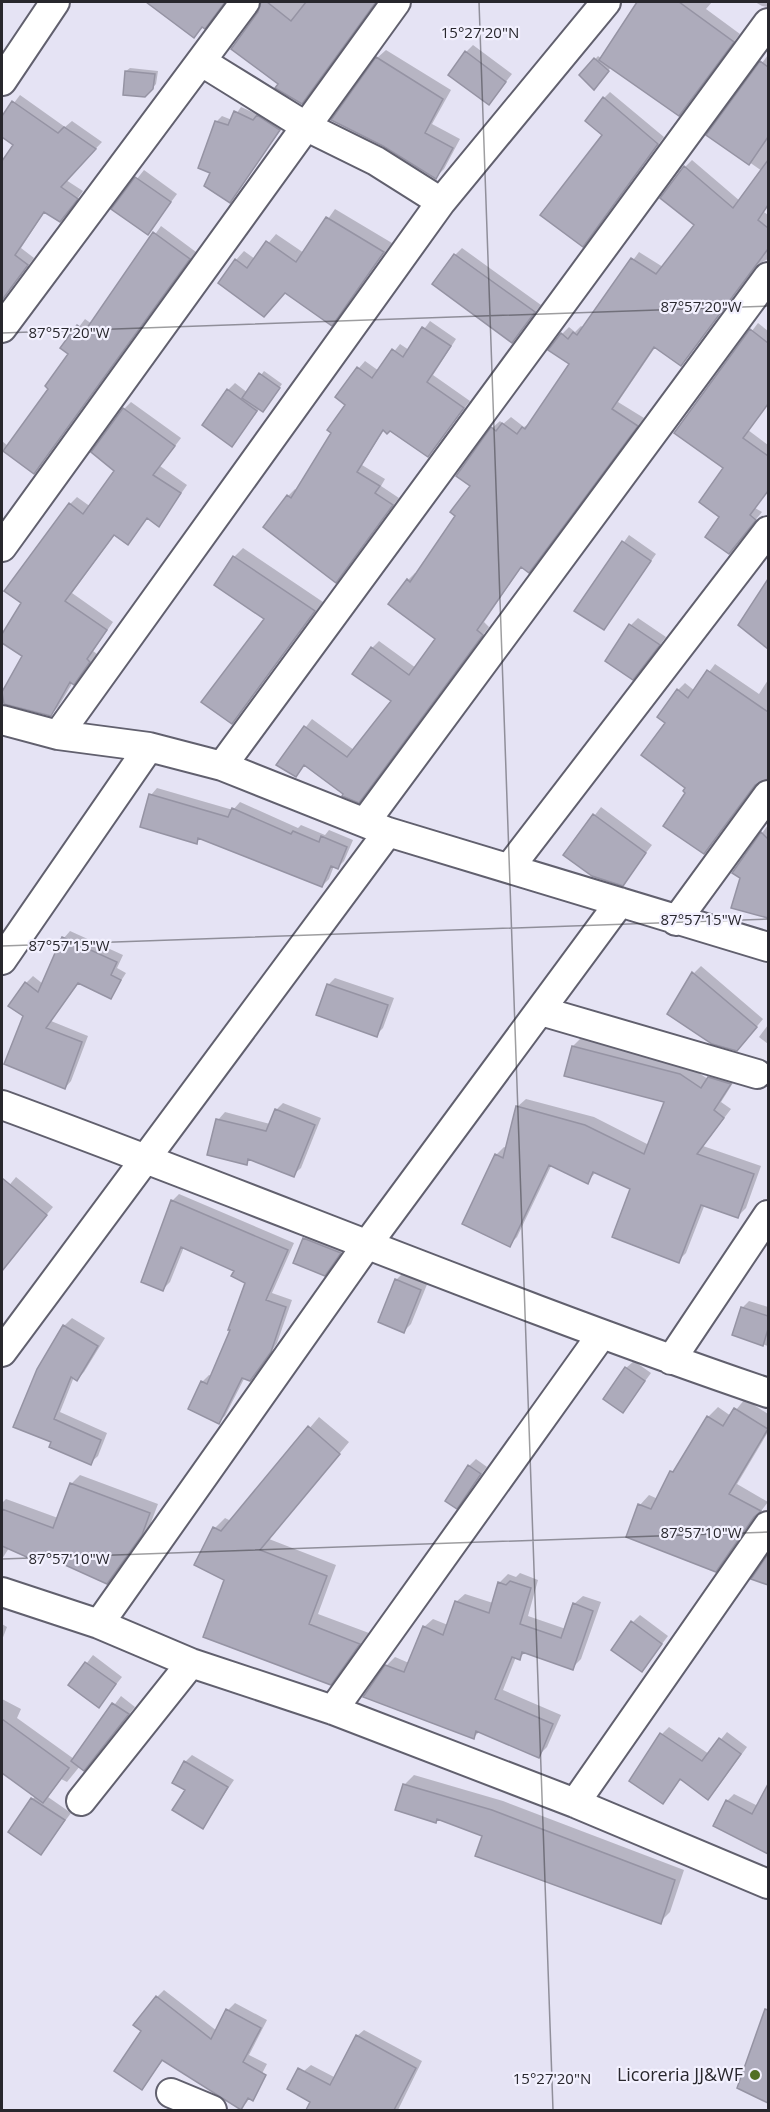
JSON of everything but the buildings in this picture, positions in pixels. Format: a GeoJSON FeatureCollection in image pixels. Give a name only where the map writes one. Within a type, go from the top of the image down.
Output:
{"type":"FeatureCollection","features":[{"type":"Feature","properties":{"kind":"street"},"geometry":{"type":"LineString","coordinates":[[2,81],[55,2]]}},
{"type":"Feature","properties":{"kind":"street"},"geometry":{"type":"LineString","coordinates":[[2,328],[245,2]]}},
{"type":"Feature","properties":{"kind":"street"},"geometry":{"type":"LineString","coordinates":[[2,547],[396,2]]}},
{"type":"Feature","properties":{"kind":"street"},"geometry":{"type":"LineString","coordinates":[[58,735],[441,202],[606,2]]}},
{"type":"Feature","properties":{"kind":"street"},"geometry":{"type":"LineString","coordinates":[[222,766],[768,23]]}},
{"type":"Feature","properties":{"kind":"street"},"geometry":{"type":"LineString","coordinates":[[202,62],[307,127],[376,161],[441,202]]}},
{"type":"Feature","properties":{"kind":"street"},"geometry":{"type":"LineString","coordinates":[[2,1352],[147,1158],[377,826],[768,277]]}},
{"type":"Feature","properties":{"kind":"street"},"geometry":{"type":"LineString","coordinates":[[510,867],[768,531]]}},
{"type":"Feature","properties":{"kind":"street"},"geometry":{"type":"LineString","coordinates":[[2,720],[58,735],[149,747],[222,766],[377,826],[676,921],[768,947]]}},
{"type":"Feature","properties":{"kind":"street"},"geometry":{"type":"LineString","coordinates":[[2,960],[149,747]]}},
{"type":"Feature","properties":{"kind":"street"},"geometry":{"type":"LineString","coordinates":[[676,921],[768,795]]}},
{"type":"Feature","properties":{"kind":"street"},"geometry":{"type":"LineString","coordinates":[[99,1624],[366,1246],[620,902]]}},
{"type":"Feature","properties":{"kind":"street"},"geometry":{"type":"LineString","coordinates":[[541,1011],[757,1074]]}},
{"type":"Feature","properties":{"kind":"street"},"geometry":{"type":"LineString","coordinates":[[2,1105],[147,1158],[366,1246],[768,1394]]}},
{"type":"Feature","properties":{"kind":"street"},"geometry":{"type":"LineString","coordinates":[[671,1360],[768,1215]]}},
{"type":"Feature","properties":{"kind":"street"},"geometry":{"type":"LineString","coordinates":[[333,1710],[602,1334]]}},
{"type":"Feature","properties":{"kind":"street"},"geometry":{"type":"LineString","coordinates":[[574,1803],[768,1526]]}},
{"type":"Feature","properties":{"kind":"street"},"geometry":{"type":"LineString","coordinates":[[2,1592],[99,1624],[191,1663],[333,1710],[574,1803],[768,1884]]}},
{"type":"Feature","properties":{"kind":"street"},"geometry":{"type":"LineString","coordinates":[[81,1801],[191,1663]]}},
{"type":"Feature","properties":{"kind":"street"},"geometry":{"type":"LineString","coordinates":[[171,2093],[212,2110]]}},
{"type":"Feature","properties":{"kind":"place","name":"Licoreria JJ&WF"},"geometry":{"type":"Point","coordinates":[755,2075]}}]}
